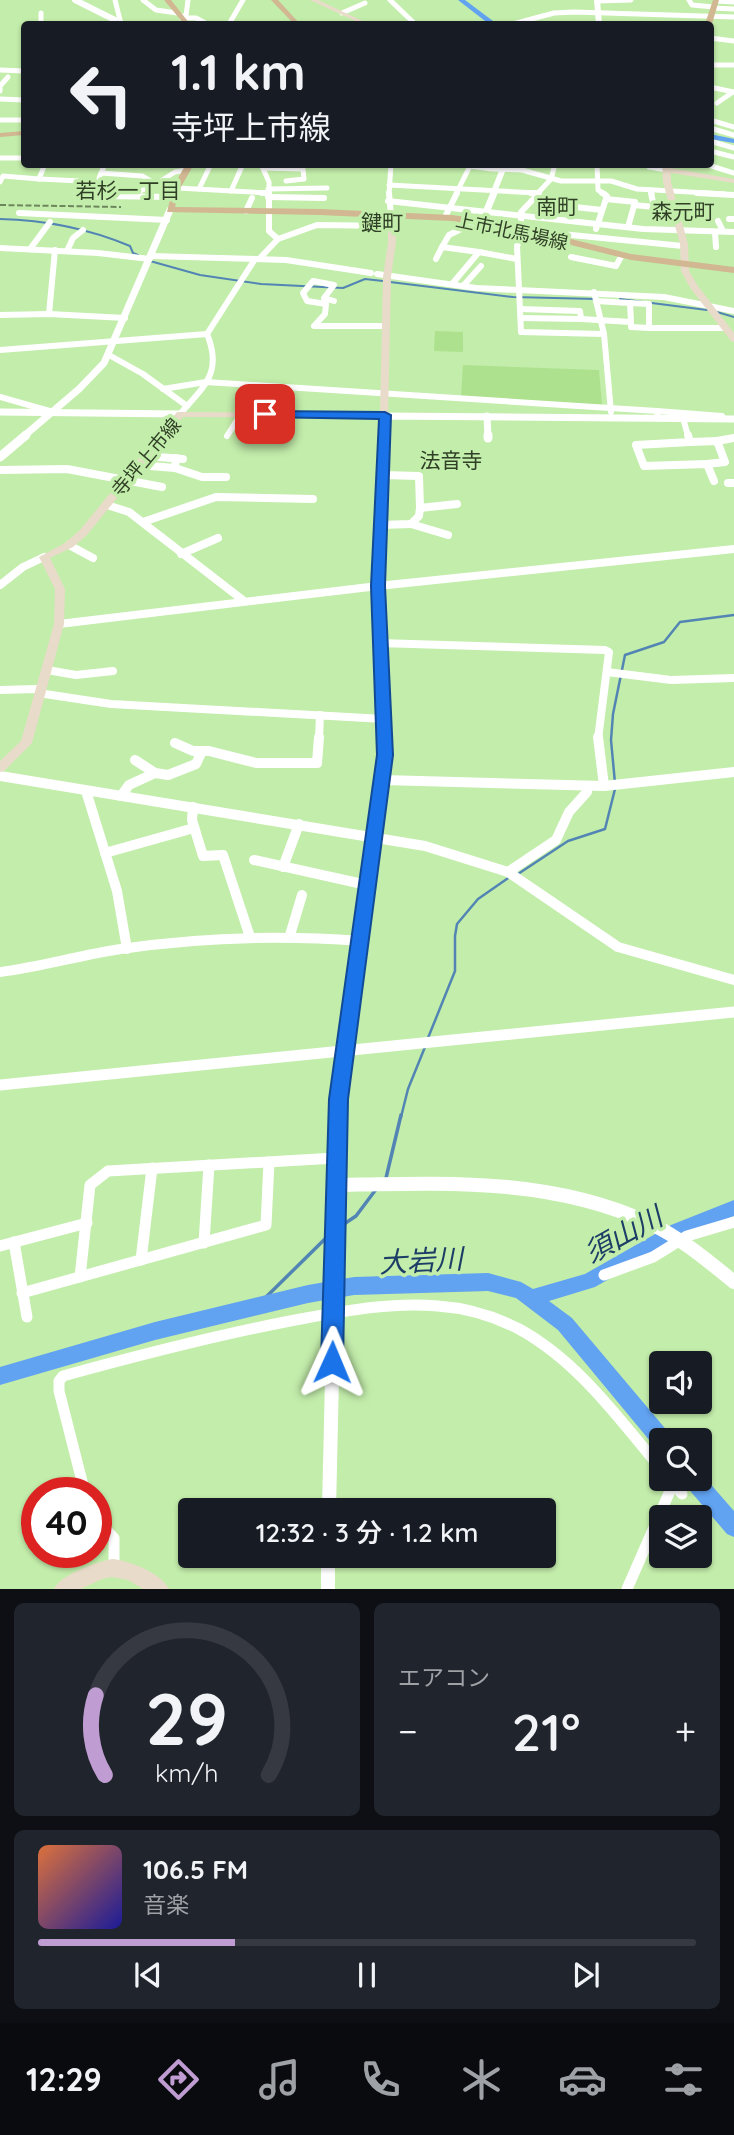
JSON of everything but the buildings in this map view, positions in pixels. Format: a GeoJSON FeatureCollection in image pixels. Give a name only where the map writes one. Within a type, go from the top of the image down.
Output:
{"type":"FeatureCollection","features":[{"type":"Feature","properties":{"kind":"main road"},"geometry":{"type":"LineString","coordinates":[[167,0],[183,20]]}},
{"type":"Feature","properties":{"kind":"main road"},"geometry":{"type":"LineString","coordinates":[[274,0],[294,21]]}},
{"type":"Feature","properties":{"kind":"main road"},"geometry":{"type":"LineString","coordinates":[[313,0],[359,21]]}},
{"type":"Feature","properties":{"kind":"main road"},"geometry":{"type":"LineString","coordinates":[[0,135],[21,133]]}},
{"type":"Feature","properties":{"kind":"main road"},"geometry":{"type":"LineString","coordinates":[[168,215],[188,168]]}},
{"type":"Feature","properties":{"kind":"main road"},"geometry":{"type":"LineString","coordinates":[[666,168],[681,230],[689,280],[734,340]]}},
{"type":"Feature","properties":{"kind":"main road"},"geometry":{"type":"LineString","coordinates":[[671,168],[734,181]]}},
{"type":"Feature","properties":{"kind":"main road","name":"上市北馬場線"},"geometry":{"type":"LineString","coordinates":[[168,215],[246,211],[445,217],[467,224],[485,222],[622,255],[685,266],[734,270]]}},
{"type":"Feature","properties":{"kind":"main road"},"geometry":{"type":"LineString","coordinates":[[385,415],[386,326],[378,274],[392,242],[391,215]]}},
{"type":"Feature","properties":{"kind":"main road","name":"寺坪上市線"},"geometry":{"type":"LineString","coordinates":[[44,557],[69,545],[83,533],[183,410],[241,414],[385,415]]}},
{"type":"Feature","properties":{"kind":"main road"},"geometry":{"type":"LineString","coordinates":[[0,768],[26,743],[59,624],[60,590],[44,557]]}},
{"type":"Feature","properties":{"kind":"main road"},"geometry":{"type":"LineString","coordinates":[[64,1589],[101,1569],[114,1566],[140,1576],[160,1589]]}},
{"type":"Feature","properties":{"kind":"street"},"geometry":{"type":"LineString","coordinates":[[75,0],[115,21]]}},
{"type":"Feature","properties":{"kind":"street"},"geometry":{"type":"LineString","coordinates":[[115,0],[120,21]]}},
{"type":"Feature","properties":{"kind":"street"},"geometry":{"type":"LineString","coordinates":[[143,0],[156,10],[183,20],[196,18],[202,21]]}},
{"type":"Feature","properties":{"kind":"street"},"geometry":{"type":"LineString","coordinates":[[183,20],[189,8],[188,0]]}},
{"type":"Feature","properties":{"kind":"street"},"geometry":{"type":"LineString","coordinates":[[235,0],[243,0]]}},
{"type":"Feature","properties":{"kind":"street"},"geometry":{"type":"LineString","coordinates":[[231,21],[243,0]]}},
{"type":"Feature","properties":{"kind":"street"},"geometry":{"type":"LineString","coordinates":[[390,0],[412,21]]}},
{"type":"Feature","properties":{"kind":"street"},"geometry":{"type":"LineString","coordinates":[[599,21],[597,0],[631,0]]}},
{"type":"Feature","properties":{"kind":"street"},"geometry":{"type":"LineString","coordinates":[[689,0],[692,5],[734,9]]}},
{"type":"Feature","properties":{"kind":"street"},"geometry":{"type":"LineString","coordinates":[[520,21],[554,13],[714,6],[734,2]]}},
{"type":"Feature","properties":{"kind":"street"},"geometry":{"type":"LineString","coordinates":[[342,13],[365,3]]}},
{"type":"Feature","properties":{"kind":"street"},"geometry":{"type":"LineString","coordinates":[[714,6],[734,17]]}},
{"type":"Feature","properties":{"kind":"street"},"geometry":{"type":"LineString","coordinates":[[148,14],[156,10]]}},
{"type":"Feature","properties":{"kind":"street"},"geometry":{"type":"LineString","coordinates":[[41,13],[41,21]]}},
{"type":"Feature","properties":{"kind":"street"},"geometry":{"type":"LineString","coordinates":[[714,38],[734,41]]}},
{"type":"Feature","properties":{"kind":"street"},"geometry":{"type":"LineString","coordinates":[[714,65],[734,65]]}},
{"type":"Feature","properties":{"kind":"street"},"geometry":{"type":"LineString","coordinates":[[0,70],[21,71]]}},
{"type":"Feature","properties":{"kind":"street"},"geometry":{"type":"LineString","coordinates":[[0,92],[1,82],[8,77]]}},
{"type":"Feature","properties":{"kind":"street"},"geometry":{"type":"LineString","coordinates":[[714,89],[734,92]]}},
{"type":"Feature","properties":{"kind":"street"},"geometry":{"type":"LineString","coordinates":[[717,103],[734,92]]}},
{"type":"Feature","properties":{"kind":"street"},"geometry":{"type":"LineString","coordinates":[[0,99],[21,100]]}},
{"type":"Feature","properties":{"kind":"street"},"geometry":{"type":"LineString","coordinates":[[10,120],[17,111]]}},
{"type":"Feature","properties":{"kind":"street"},"geometry":{"type":"LineString","coordinates":[[0,120],[21,120]]}},
{"type":"Feature","properties":{"kind":"street"},"geometry":{"type":"LineString","coordinates":[[714,121],[734,127]]}},
{"type":"Feature","properties":{"kind":"street"},"geometry":{"type":"LineString","coordinates":[[714,129],[734,135]]}},
{"type":"Feature","properties":{"kind":"street"},"geometry":{"type":"LineString","coordinates":[[714,142],[734,148]]}},
{"type":"Feature","properties":{"kind":"street"},"geometry":{"type":"LineString","coordinates":[[16,149],[20,158],[16,167]]}},
{"type":"Feature","properties":{"kind":"street"},"geometry":{"type":"LineString","coordinates":[[714,152],[734,157]]}},
{"type":"Feature","properties":{"kind":"street"},"geometry":{"type":"LineString","coordinates":[[1,160],[20,158]]}},
{"type":"Feature","properties":{"kind":"street"},"geometry":{"type":"LineString","coordinates":[[714,167],[734,173]]}},
{"type":"Feature","properties":{"kind":"street"},"geometry":{"type":"LineString","coordinates":[[39,178],[43,168]]}},
{"type":"Feature","properties":{"kind":"street"},"geometry":{"type":"LineString","coordinates":[[100,195],[103,168]]}},
{"type":"Feature","properties":{"kind":"street"},"geometry":{"type":"LineString","coordinates":[[130,196],[186,168]]}},
{"type":"Feature","properties":{"kind":"street"},"geometry":{"type":"LineString","coordinates":[[199,189],[209,168]]}},
{"type":"Feature","properties":{"kind":"street"},"geometry":{"type":"LineString","coordinates":[[231,191],[241,168]]}},
{"type":"Feature","properties":{"kind":"street"},"geometry":{"type":"LineString","coordinates":[[262,168],[268,193],[269,231],[278,239]]}},
{"type":"Feature","properties":{"kind":"street"},"geometry":{"type":"LineString","coordinates":[[277,168],[303,169],[303,179],[286,181]]}},
{"type":"Feature","properties":{"kind":"street"},"geometry":{"type":"LineString","coordinates":[[391,168],[388,201],[391,215]]}},
{"type":"Feature","properties":{"kind":"street"},"geometry":{"type":"LineString","coordinates":[[445,217],[448,206],[469,168]]}},
{"type":"Feature","properties":{"kind":"street"},"geometry":{"type":"LineString","coordinates":[[485,222],[498,168],[522,170],[551,179],[598,180],[651,190],[734,195]]}},
{"type":"Feature","properties":{"kind":"street"},"geometry":{"type":"LineString","coordinates":[[554,168],[551,179],[524,207],[521,226],[525,231],[683,246]]}},
{"type":"Feature","properties":{"kind":"street"},"geometry":{"type":"LineString","coordinates":[[595,236],[607,196],[598,190],[597,168]]}},
{"type":"Feature","properties":{"kind":"street"},"geometry":{"type":"LineString","coordinates":[[285,169],[286,188]]}},
{"type":"Feature","properties":{"kind":"street"},"geometry":{"type":"LineString","coordinates":[[101,173],[142,176],[156,184]]}},
{"type":"Feature","properties":{"kind":"street"},"geometry":{"type":"LineString","coordinates":[[0,182],[3,177],[100,182]]}},
{"type":"Feature","properties":{"kind":"street"},"geometry":{"type":"LineString","coordinates":[[389,185],[537,193]]}},
{"type":"Feature","properties":{"kind":"street"},"geometry":{"type":"LineString","coordinates":[[268,193],[286,188],[327,188]]}},
{"type":"Feature","properties":{"kind":"street"},"geometry":{"type":"LineString","coordinates":[[76,195],[130,196],[199,189],[324,198]]}},
{"type":"Feature","properties":{"kind":"street"},"geometry":{"type":"LineString","coordinates":[[634,205],[654,206],[651,190]]}},
{"type":"Feature","properties":{"kind":"street"},"geometry":{"type":"LineString","coordinates":[[246,211],[252,198]]}},
{"type":"Feature","properties":{"kind":"street"},"geometry":{"type":"LineString","coordinates":[[606,199],[635,202],[628,227]]}},
{"type":"Feature","properties":{"kind":"street"},"geometry":{"type":"LineString","coordinates":[[388,201],[628,227],[734,232]]}},
{"type":"Feature","properties":{"kind":"street"},"geometry":{"type":"LineString","coordinates":[[548,204],[602,210]]}},
{"type":"Feature","properties":{"kind":"street"},"geometry":{"type":"LineString","coordinates":[[0,457],[94,376],[110,355],[168,215],[19,214]]}},
{"type":"Feature","properties":{"kind":"street"},"geometry":{"type":"LineString","coordinates":[[718,220],[723,231]]}},
{"type":"Feature","properties":{"kind":"street"},"geometry":{"type":"LineString","coordinates":[[30,249],[50,222]]}},
{"type":"Feature","properties":{"kind":"street"},"geometry":{"type":"LineString","coordinates":[[0,412],[183,410],[216,365],[217,357],[207,334],[209,327],[258,259],[278,239],[324,224],[391,226]]}},
{"type":"Feature","properties":{"kind":"street"},"geometry":{"type":"LineString","coordinates":[[436,259],[449,235],[467,224]]}},
{"type":"Feature","properties":{"kind":"street"},"geometry":{"type":"LineString","coordinates":[[67,251],[73,238],[83,230]]}},
{"type":"Feature","properties":{"kind":"street"},"geometry":{"type":"LineString","coordinates":[[525,231],[517,246],[522,332],[604,334]]}},
{"type":"Feature","properties":{"kind":"street"},"geometry":{"type":"LineString","coordinates":[[715,232],[716,247]]}},
{"type":"Feature","properties":{"kind":"street"},"geometry":{"type":"LineString","coordinates":[[0,247],[151,258],[309,262],[463,286],[664,297],[734,311]]}},
{"type":"Feature","properties":{"kind":"street"},"geometry":{"type":"LineString","coordinates":[[442,247],[517,259]]}},
{"type":"Feature","properties":{"kind":"street"},"geometry":{"type":"LineString","coordinates":[[49,314],[55,250]]}},
{"type":"Feature","properties":{"kind":"street"},"geometry":{"type":"LineString","coordinates":[[452,284],[479,252]]}},
{"type":"Feature","properties":{"kind":"street"},"geometry":{"type":"LineString","coordinates":[[571,257],[616,266],[622,255]]}},
{"type":"Feature","properties":{"kind":"street"},"geometry":{"type":"LineString","coordinates":[[463,286],[481,266]]}},
{"type":"Feature","properties":{"kind":"street"},"geometry":{"type":"LineString","coordinates":[[334,301],[324,298],[334,285],[313,281],[303,293],[307,301],[326,304],[325,314],[314,326],[386,326]]}},
{"type":"Feature","properties":{"kind":"street"},"geometry":{"type":"LineString","coordinates":[[594,292],[604,334],[611,413]]}},
{"type":"Feature","properties":{"kind":"street"},"geometry":{"type":"LineString","coordinates":[[596,301],[649,304],[649,328]]}},
{"type":"Feature","properties":{"kind":"street"},"geometry":{"type":"LineString","coordinates":[[630,303],[631,327],[725,328]]}},
{"type":"Feature","properties":{"kind":"street"},"geometry":{"type":"LineString","coordinates":[[520,309],[580,311],[581,319]]}},
{"type":"Feature","properties":{"kind":"street"},"geometry":{"type":"LineString","coordinates":[[0,315],[49,314],[125,318]]}},
{"type":"Feature","properties":{"kind":"street"},"geometry":{"type":"LineString","coordinates":[[521,317],[631,322]]}},
{"type":"Feature","properties":{"kind":"street"},"geometry":{"type":"LineString","coordinates":[[0,351],[207,334]]}},
{"type":"Feature","properties":{"kind":"street"},"geometry":{"type":"LineString","coordinates":[[110,355],[163,389],[183,410]]}},
{"type":"Feature","properties":{"kind":"street"},"geometry":{"type":"LineString","coordinates":[[163,389],[206,382],[489,401],[611,413]]}},
{"type":"Feature","properties":{"kind":"street"},"geometry":{"type":"LineString","coordinates":[[0,397],[53,412]]}},
{"type":"Feature","properties":{"kind":"street"},"geometry":{"type":"LineString","coordinates":[[488,439],[486,416],[489,401]]}},
{"type":"Feature","properties":{"kind":"street"},"geometry":{"type":"LineString","coordinates":[[329,1498],[336,1158],[343,1051],[383,780],[384,719],[378,586],[385,415],[611,413],[733,419]]}},
{"type":"Feature","properties":{"kind":"street"},"geometry":{"type":"LineString","coordinates":[[227,436],[241,414]]}},
{"type":"Feature","properties":{"kind":"street"},"geometry":{"type":"LineString","coordinates":[[658,414],[683,418],[733,419]]}},
{"type":"Feature","properties":{"kind":"street"},"geometry":{"type":"LineString","coordinates":[[683,418],[690,442]]}},
{"type":"Feature","properties":{"kind":"street"},"geometry":{"type":"LineString","coordinates":[[717,441],[725,462],[707,464],[645,466],[636,444],[734,438]]}},
{"type":"Feature","properties":{"kind":"street"},"geometry":{"type":"LineString","coordinates":[[142,460],[180,458],[175,468]]}},
{"type":"Feature","properties":{"kind":"street"},"geometry":{"type":"LineString","coordinates":[[142,460],[202,477],[226,477]]}},
{"type":"Feature","properties":{"kind":"street"},"geometry":{"type":"LineString","coordinates":[[707,464],[714,481]]}},
{"type":"Feature","properties":{"kind":"street"},"geometry":{"type":"LineString","coordinates":[[0,470],[67,469],[162,486]]}},
{"type":"Feature","properties":{"kind":"street"},"geometry":{"type":"LineString","coordinates":[[382,475],[419,476],[419,516],[411,524]]}},
{"type":"Feature","properties":{"kind":"street"},"geometry":{"type":"LineString","coordinates":[[143,522],[216,497],[313,499]]}},
{"type":"Feature","properties":{"kind":"street"},"geometry":{"type":"LineString","coordinates":[[107,505],[129,512],[244,601]]}},
{"type":"Feature","properties":{"kind":"street"},"geometry":{"type":"LineString","coordinates":[[420,508],[457,505]]}},
{"type":"Feature","properties":{"kind":"street"},"geometry":{"type":"LineString","coordinates":[[380,525],[411,524],[448,536]]}},
{"type":"Feature","properties":{"kind":"street"},"geometry":{"type":"LineString","coordinates":[[181,554],[218,538]]}},
{"type":"Feature","properties":{"kind":"street"},"geometry":{"type":"LineString","coordinates":[[69,545],[93,558]]}},
{"type":"Feature","properties":{"kind":"street"},"geometry":{"type":"LineString","coordinates":[[59,624],[378,586],[734,549]]}},
{"type":"Feature","properties":{"kind":"street"},"geometry":{"type":"LineString","coordinates":[[0,585],[23,567],[44,557]]}},
{"type":"Feature","properties":{"kind":"street"},"geometry":{"type":"LineString","coordinates":[[379,643],[609,652],[597,743],[604,786]]}},
{"type":"Feature","properties":{"kind":"street"},"geometry":{"type":"LineString","coordinates":[[47,670],[76,675],[113,671]]}},
{"type":"Feature","properties":{"kind":"street"},"geometry":{"type":"LineString","coordinates":[[607,672],[671,680],[734,678]]}},
{"type":"Feature","properties":{"kind":"street"},"geometry":{"type":"LineString","coordinates":[[0,690],[42,690],[46,694],[111,704],[384,719]]}},
{"type":"Feature","properties":{"kind":"street"},"geometry":{"type":"LineString","coordinates":[[175,743],[193,751],[256,763],[317,763],[320,715]]}},
{"type":"Feature","properties":{"kind":"street"},"geometry":{"type":"LineString","coordinates":[[135,760],[155,773],[168,775],[196,764],[202,751]]}},
{"type":"Feature","properties":{"kind":"street"},"geometry":{"type":"LineString","coordinates":[[383,780],[604,786],[734,772]]}},
{"type":"Feature","properties":{"kind":"street"},"geometry":{"type":"LineString","coordinates":[[121,796],[129,785],[155,773]]}},
{"type":"Feature","properties":{"kind":"street"},"geometry":{"type":"LineString","coordinates":[[0,776],[425,846],[508,872],[618,947],[734,980]]}},
{"type":"Feature","properties":{"kind":"street"},"geometry":{"type":"LineString","coordinates":[[508,872],[556,840],[569,812],[587,792],[586,786]]}},
{"type":"Feature","properties":{"kind":"street"},"geometry":{"type":"LineString","coordinates":[[86,791],[124,919],[127,949]]}},
{"type":"Feature","properties":{"kind":"street"},"geometry":{"type":"LineString","coordinates":[[193,807],[194,828],[203,856],[223,855],[250,937]]}},
{"type":"Feature","properties":{"kind":"street"},"geometry":{"type":"LineString","coordinates":[[283,867],[299,824]]}},
{"type":"Feature","properties":{"kind":"street"},"geometry":{"type":"LineString","coordinates":[[105,853],[194,828]]}},
{"type":"Feature","properties":{"kind":"street"},"geometry":{"type":"LineString","coordinates":[[254,860],[367,885]]}},
{"type":"Feature","properties":{"kind":"street"},"geometry":{"type":"LineString","coordinates":[[290,935],[302,895]]}},
{"type":"Feature","properties":{"kind":"street"},"geometry":{"type":"LineString","coordinates":[[0,972],[127,949],[250,937],[290,935],[361,941]]}},
{"type":"Feature","properties":{"kind":"street"},"geometry":{"type":"LineString","coordinates":[[0,1085],[734,1012]]}},
{"type":"Feature","properties":{"kind":"street"},"geometry":{"type":"LineString","coordinates":[[80,1277],[90,1185],[107,1171],[336,1158]]}},
{"type":"Feature","properties":{"kind":"street"},"geometry":{"type":"LineString","coordinates":[[22,1293],[266,1225],[269,1162]]}},
{"type":"Feature","properties":{"kind":"street"},"geometry":{"type":"LineString","coordinates":[[204,1243],[209,1165]]}},
{"type":"Feature","properties":{"kind":"street"},"geometry":{"type":"LineString","coordinates":[[142,1260],[152,1168]]}},
{"type":"Feature","properties":{"kind":"street"},"geometry":{"type":"LineString","coordinates":[[336,1185],[512,1185],[589,1201],[652,1225],[734,1282]]}},
{"type":"Feature","properties":{"kind":"street"},"geometry":{"type":"LineString","coordinates":[[604,1275],[653,1257],[677,1241],[696,1233],[734,1222]]}},
{"type":"Feature","properties":{"kind":"street"},"geometry":{"type":"LineString","coordinates":[[0,1246],[87,1223]]}},
{"type":"Feature","properties":{"kind":"street"},"geometry":{"type":"LineString","coordinates":[[14,1242],[26,1317]]}},
{"type":"Feature","properties":{"kind":"street"},"geometry":{"type":"LineString","coordinates":[[81,1477],[59,1391],[59,1381],[63,1376],[180,1344],[333,1308],[416,1304],[447,1306],[480,1313],[518,1328],[572,1367],[649,1455]]}},
{"type":"Feature","properties":{"kind":"street"},"geometry":{"type":"LineString","coordinates":[[627,1589],[672,1491]]}},
{"type":"Feature","properties":{"kind":"street"},"geometry":{"type":"LineString","coordinates":[[112,1536],[114,1566]]}},
{"type":"Feature","properties":{"kind":"street"},"geometry":{"type":"LineString","coordinates":[[328,1568],[328,1589]]}},
{"type":"Feature","properties":{"kind":"green space"},"geometry":{"type":"Polygon","coordinates":[[[435,331],[463,332],[463,352],[434,351],[435,331]]]}},
{"type":"Feature","properties":{"kind":"green space"},"geometry":{"type":"Polygon","coordinates":[[[463,365],[599,370],[602,405],[461,397],[463,365]]]}},
{"type":"Feature","properties":{"kind":"waterway"},"geometry":{"type":"LineString","coordinates":[[461,0],[489,21]]}},
{"type":"Feature","properties":{"kind":"waterway"},"geometry":{"type":"LineString","coordinates":[[714,137],[734,141]]}},
{"type":"Feature","properties":{"kind":"waterway"},"geometry":{"type":"LineString","coordinates":[[0,219],[50,223],[82,230],[130,246],[133,253],[138,255]]}},
{"type":"Feature","properties":{"kind":"waterway"},"geometry":{"type":"LineString","coordinates":[[150,261],[200,275],[261,284],[343,288],[365,279],[383,281]]}},
{"type":"Feature","properties":{"kind":"waterway"},"geometry":{"type":"LineString","coordinates":[[390,282],[513,297],[596,299]]}},
{"type":"Feature","properties":{"kind":"waterway"},"geometry":{"type":"LineString","coordinates":[[620,299],[707,310]]}},
{"type":"Feature","properties":{"kind":"waterway"},"geometry":{"type":"LineString","coordinates":[[717,312],[734,317]]}},
{"type":"Feature","properties":{"kind":"waterway"},"geometry":{"type":"LineString","coordinates":[[615,783],[611,740],[613,714],[625,655],[664,642],[680,622],[734,615]]}},
{"type":"Feature","properties":{"kind":"waterway"},"geometry":{"type":"LineString","coordinates":[[518,874],[568,841],[605,829],[615,789]]}},
{"type":"Feature","properties":{"kind":"waterway"},"geometry":{"type":"LineString","coordinates":[[428,1038],[455,971],[457,924],[478,899],[511,876]]}},
{"type":"Feature","properties":{"kind":"waterway"},"geometry":{"type":"LineString","coordinates":[[401,1117],[408,1089],[425,1047]]}},
{"type":"Feature","properties":{"kind":"waterway"},"geometry":{"type":"LineString","coordinates":[[386,1178],[401,1115]]}},
{"type":"Feature","properties":{"kind":"waterway"},"geometry":{"type":"LineString","coordinates":[[341,1226],[356,1216],[377,1188]]}},
{"type":"Feature","properties":{"kind":"waterway","name":"須山川"},"geometry":{"type":"LineString","coordinates":[[534,1297],[589,1281],[677,1231],[734,1208]]}},
{"type":"Feature","properties":{"kind":"waterway"},"geometry":{"type":"LineString","coordinates":[[259,1304],[330,1234]]}},
{"type":"Feature","properties":{"kind":"waterway","name":"大岩川"},"geometry":{"type":"LineString","coordinates":[[0,1376],[155,1331],[308,1294],[354,1286],[488,1282],[521,1291],[565,1324],[652,1428]]}},
{"type":"Feature","properties":{"kind":"waterway","name":"大岩川"},"geometry":{"type":"LineString","coordinates":[[703,1491],[734,1527]]}},
{"type":"Feature","properties":{"kind":"railway"},"geometry":{"type":"LineString","coordinates":[[0,205],[121,207]]}},
{"type":"Feature","properties":{"kind":"district","name":"若杉一丁目"},"geometry":{"type":"Point","coordinates":[128,190]}},
{"type":"Feature","properties":{"kind":"district","name":"南町"},"geometry":{"type":"Point","coordinates":[557,206]}},
{"type":"Feature","properties":{"kind":"district","name":"森元町"},"geometry":{"type":"Point","coordinates":[683,211]}},
{"type":"Feature","properties":{"kind":"district","name":"鍵町"},"geometry":{"type":"Point","coordinates":[382,222]}},
{"type":"Feature","properties":{"kind":"district","name":"法音寺"},"geometry":{"type":"Point","coordinates":[451,460]}},
{"type":"Feature","properties":{"kind":"route"},"geometry":{"type":"LineString","coordinates":[[265,414],[385,415],[378,586],[385,755],[338,1099],[332,1362]]}}]}
